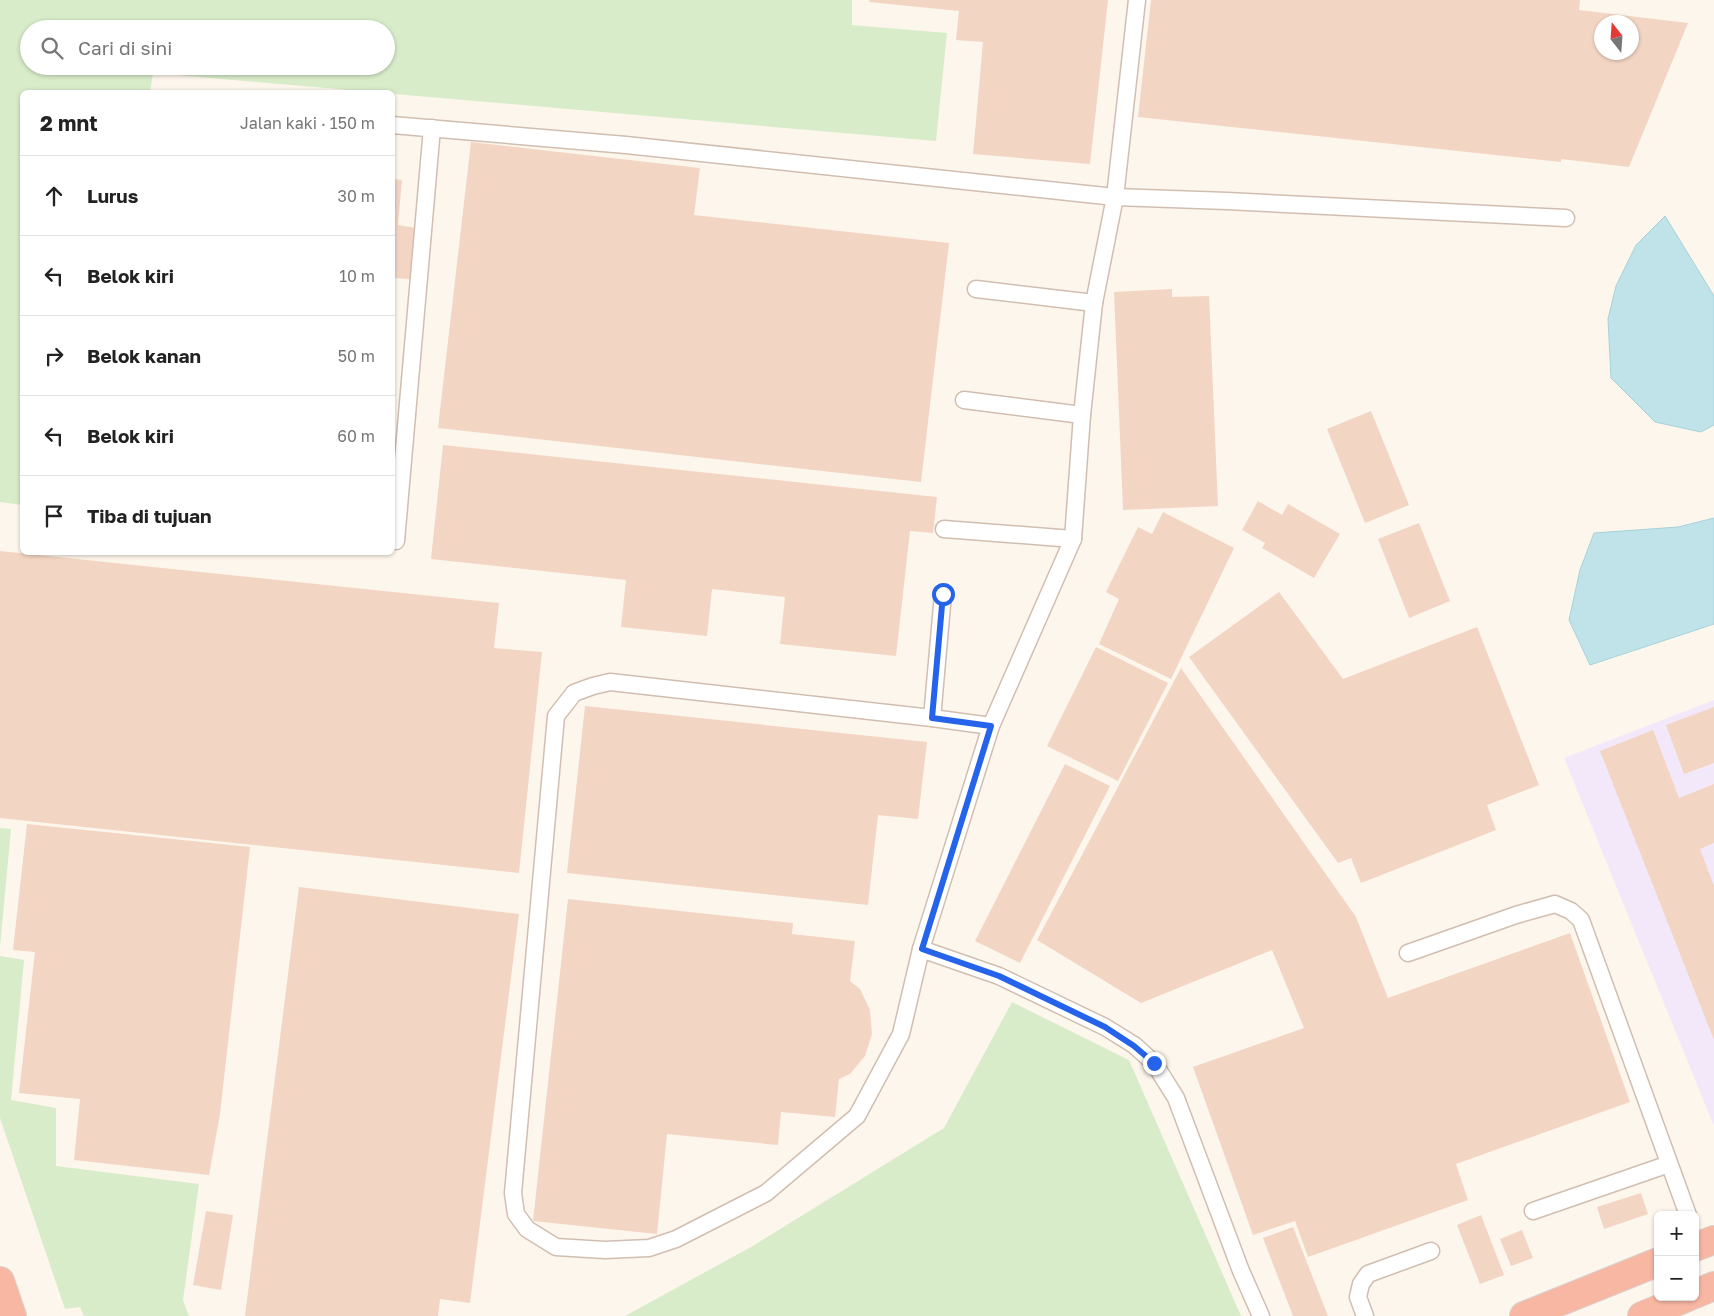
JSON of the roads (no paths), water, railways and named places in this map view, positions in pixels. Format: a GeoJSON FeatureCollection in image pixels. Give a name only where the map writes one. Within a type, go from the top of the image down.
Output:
{"type":"FeatureCollection","features":[{"type":"Feature","properties":{"kind":"highway"},"geometry":{"type":"LineString","coordinates":[[1524,1316],[1654,1264]]}},
{"type":"Feature","properties":{"kind":"highway"},"geometry":{"type":"LineString","coordinates":[[0,1281],[12,1316]]}},
{"type":"Feature","properties":{"kind":"highway"},"geometry":{"type":"LineString","coordinates":[[1699,1292],[1714,1286]]}},
{"type":"Feature","properties":{"kind":"highway"},"geometry":{"type":"LineString","coordinates":[[1642,1316],[1678,1301]]}},
{"type":"Feature","properties":{"kind":"lane"},"geometry":{"type":"LineString","coordinates":[[991,726],[610,682],[574,693],[556,716],[514,1193],[516,1214],[526,1229],[556,1247],[605,1250],[649,1248],[676,1239],[766,1193],[857,1116],[901,1034],[922,949],[991,726],[1073,539],[1082,415],[1094,303],[1115,197],[1137,0]]}},
{"type":"Feature","properties":{"kind":"lane"},"geometry":{"type":"LineString","coordinates":[[395,125],[626,146],[1115,197],[1566,218]]}},
{"type":"Feature","properties":{"kind":"lane"},"geometry":{"type":"LineString","coordinates":[[396,540],[432,128]]}},
{"type":"Feature","properties":{"kind":"lane"},"geometry":{"type":"LineString","coordinates":[[976,289],[1094,303]]}},
{"type":"Feature","properties":{"kind":"lane"},"geometry":{"type":"LineString","coordinates":[[964,400],[1082,415]]}},
{"type":"Feature","properties":{"kind":"lane"},"geometry":{"type":"LineString","coordinates":[[944,528],[1073,539]]}},
{"type":"Feature","properties":{"kind":"lane"},"geometry":{"type":"LineString","coordinates":[[932,718],[943,594]]}},
{"type":"Feature","properties":{"kind":"lane"},"geometry":{"type":"LineString","coordinates":[[1408,953],[1516,915],[1555,904],[1571,911],[1581,920],[1687,1211]]}},
{"type":"Feature","properties":{"kind":"lane"},"geometry":{"type":"LineString","coordinates":[[922,949],[999,976],[1105,1027],[1134,1046],[1154,1063],[1176,1098],[1241,1271],[1261,1316]]}},
{"type":"Feature","properties":{"kind":"lane"},"geometry":{"type":"LineString","coordinates":[[1533,1212],[1669,1164]]}},
{"type":"Feature","properties":{"kind":"lane"},"geometry":{"type":"LineString","coordinates":[[1365,1316],[1358,1297],[1361,1284],[1368,1274],[1431,1251]]}},
{"type":"Feature","properties":{"kind":"water"},"geometry":{"type":"Polygon","coordinates":[[[1665,216],[1714,296],[1714,425],[1701,432],[1655,422],[1611,378],[1608,319],[1616,286],[1636,245],[1665,216]]]}},
{"type":"Feature","properties":{"kind":"water"},"geometry":{"type":"Polygon","coordinates":[[[1714,518],[1714,624],[1590,665],[1569,620],[1580,570],[1594,533],[1678,527],[1714,518]]]}}]}
